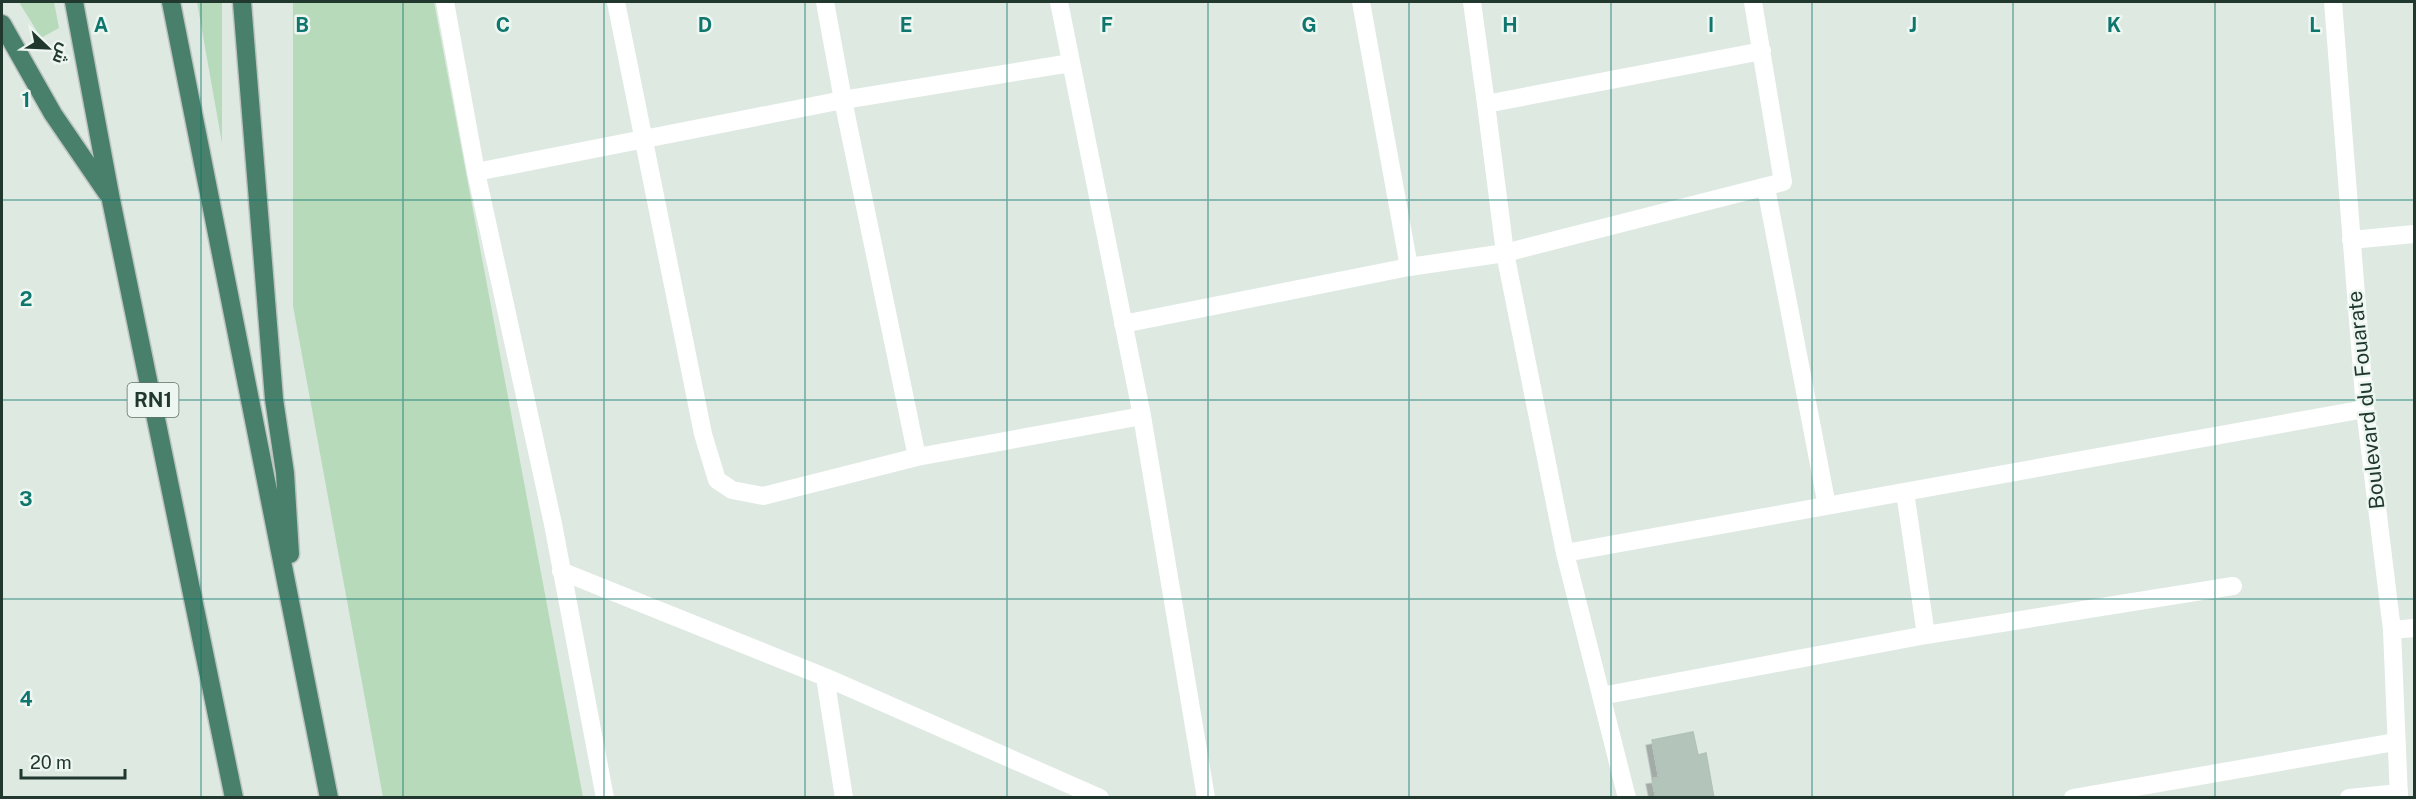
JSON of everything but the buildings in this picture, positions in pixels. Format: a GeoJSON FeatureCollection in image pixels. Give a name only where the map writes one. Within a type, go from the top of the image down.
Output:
{"type":"FeatureCollection","features":[{"type":"Feature","properties":{"kind":"highway","name":"RN1"},"geometry":{"type":"LineString","coordinates":[[74,2],[111,200],[234,798]]}},
{"type":"Feature","properties":{"kind":"highway"},"geometry":{"type":"LineString","coordinates":[[171,2],[329,798]]}},
{"type":"Feature","properties":{"kind":"highway"},"geometry":{"type":"LineString","coordinates":[[242,2],[274,399],[285,473],[291,604]]}},
{"type":"Feature","properties":{"kind":"highway"},"geometry":{"type":"LineString","coordinates":[[2,24],[53,114],[111,200]]}},
{"type":"Feature","properties":{"kind":"street"},"geometry":{"type":"LineString","coordinates":[[446,2],[476,172],[551,512],[605,798]]}},
{"type":"Feature","properties":{"kind":"street"},"geometry":{"type":"LineString","coordinates":[[616,2],[703,434],[717,480],[732,490],[763,496],[917,457],[1142,416]]}},
{"type":"Feature","properties":{"kind":"street"},"geometry":{"type":"LineString","coordinates":[[825,2],[917,457]]}},
{"type":"Feature","properties":{"kind":"street"},"geometry":{"type":"LineString","coordinates":[[1059,2],[1142,416],[1206,798]]}},
{"type":"Feature","properties":{"kind":"street"},"geometry":{"type":"LineString","coordinates":[[1361,2],[1409,267]]}},
{"type":"Feature","properties":{"kind":"street"},"geometry":{"type":"LineString","coordinates":[[1472,2],[1505,253],[1565,553],[1627,798]]}},
{"type":"Feature","properties":{"kind":"street"},"geometry":{"type":"LineString","coordinates":[[1123,324],[1409,267],[1505,253],[1784,182],[1753,2]]}},
{"type":"Feature","properties":{"kind":"street","name":"Boulevard du Fouarate"},"geometry":{"type":"LineString","coordinates":[[2333,2],[2365,410],[2392,630],[2399,795]]}},
{"type":"Feature","properties":{"kind":"street"},"geometry":{"type":"LineString","coordinates":[[1486,104],[1762,51]]}},
{"type":"Feature","properties":{"kind":"street"},"geometry":{"type":"LineString","coordinates":[[476,172],[843,100],[1071,63]]}},
{"type":"Feature","properties":{"kind":"street"},"geometry":{"type":"LineString","coordinates":[[1766,188],[1827,506]]}},
{"type":"Feature","properties":{"kind":"street"},"geometry":{"type":"LineString","coordinates":[[2351,240],[2415,234]]}},
{"type":"Feature","properties":{"kind":"street"},"geometry":{"type":"LineString","coordinates":[[1565,553],[2365,410]]}},
{"type":"Feature","properties":{"kind":"street"},"geometry":{"type":"LineString","coordinates":[[1905,492],[1926,634]]}},
{"type":"Feature","properties":{"kind":"street"},"geometry":{"type":"LineString","coordinates":[[561,571],[825,677],[1100,798]]}},
{"type":"Feature","properties":{"kind":"street"},"geometry":{"type":"LineString","coordinates":[[1601,696],[1926,634],[2233,586]]}},
{"type":"Feature","properties":{"kind":"street"},"geometry":{"type":"LineString","coordinates":[[2392,630],[2415,628]]}},
{"type":"Feature","properties":{"kind":"street"},"geometry":{"type":"LineString","coordinates":[[825,677],[844,798]]}},
{"type":"Feature","properties":{"kind":"street"},"geometry":{"type":"LineString","coordinates":[[2073,798],[2130,793],[2395,742]]}},
{"type":"Feature","properties":{"kind":"street"},"geometry":{"type":"LineString","coordinates":[[2349,798],[2399,795]]}},
{"type":"Feature","properties":{"kind":"green space"},"geometry":{"type":"Polygon","coordinates":[[[19,2],[54,2],[59,28],[41,38],[19,2]]]}},
{"type":"Feature","properties":{"kind":"green space"},"geometry":{"type":"Polygon","coordinates":[[[197,2],[222,2],[222,143],[197,2]]]}},
{"type":"Feature","properties":{"kind":"green space"},"geometry":{"type":"Polygon","coordinates":[[[293,2],[434,2],[583,797],[383,797],[293,306],[293,2]]]}}]}
